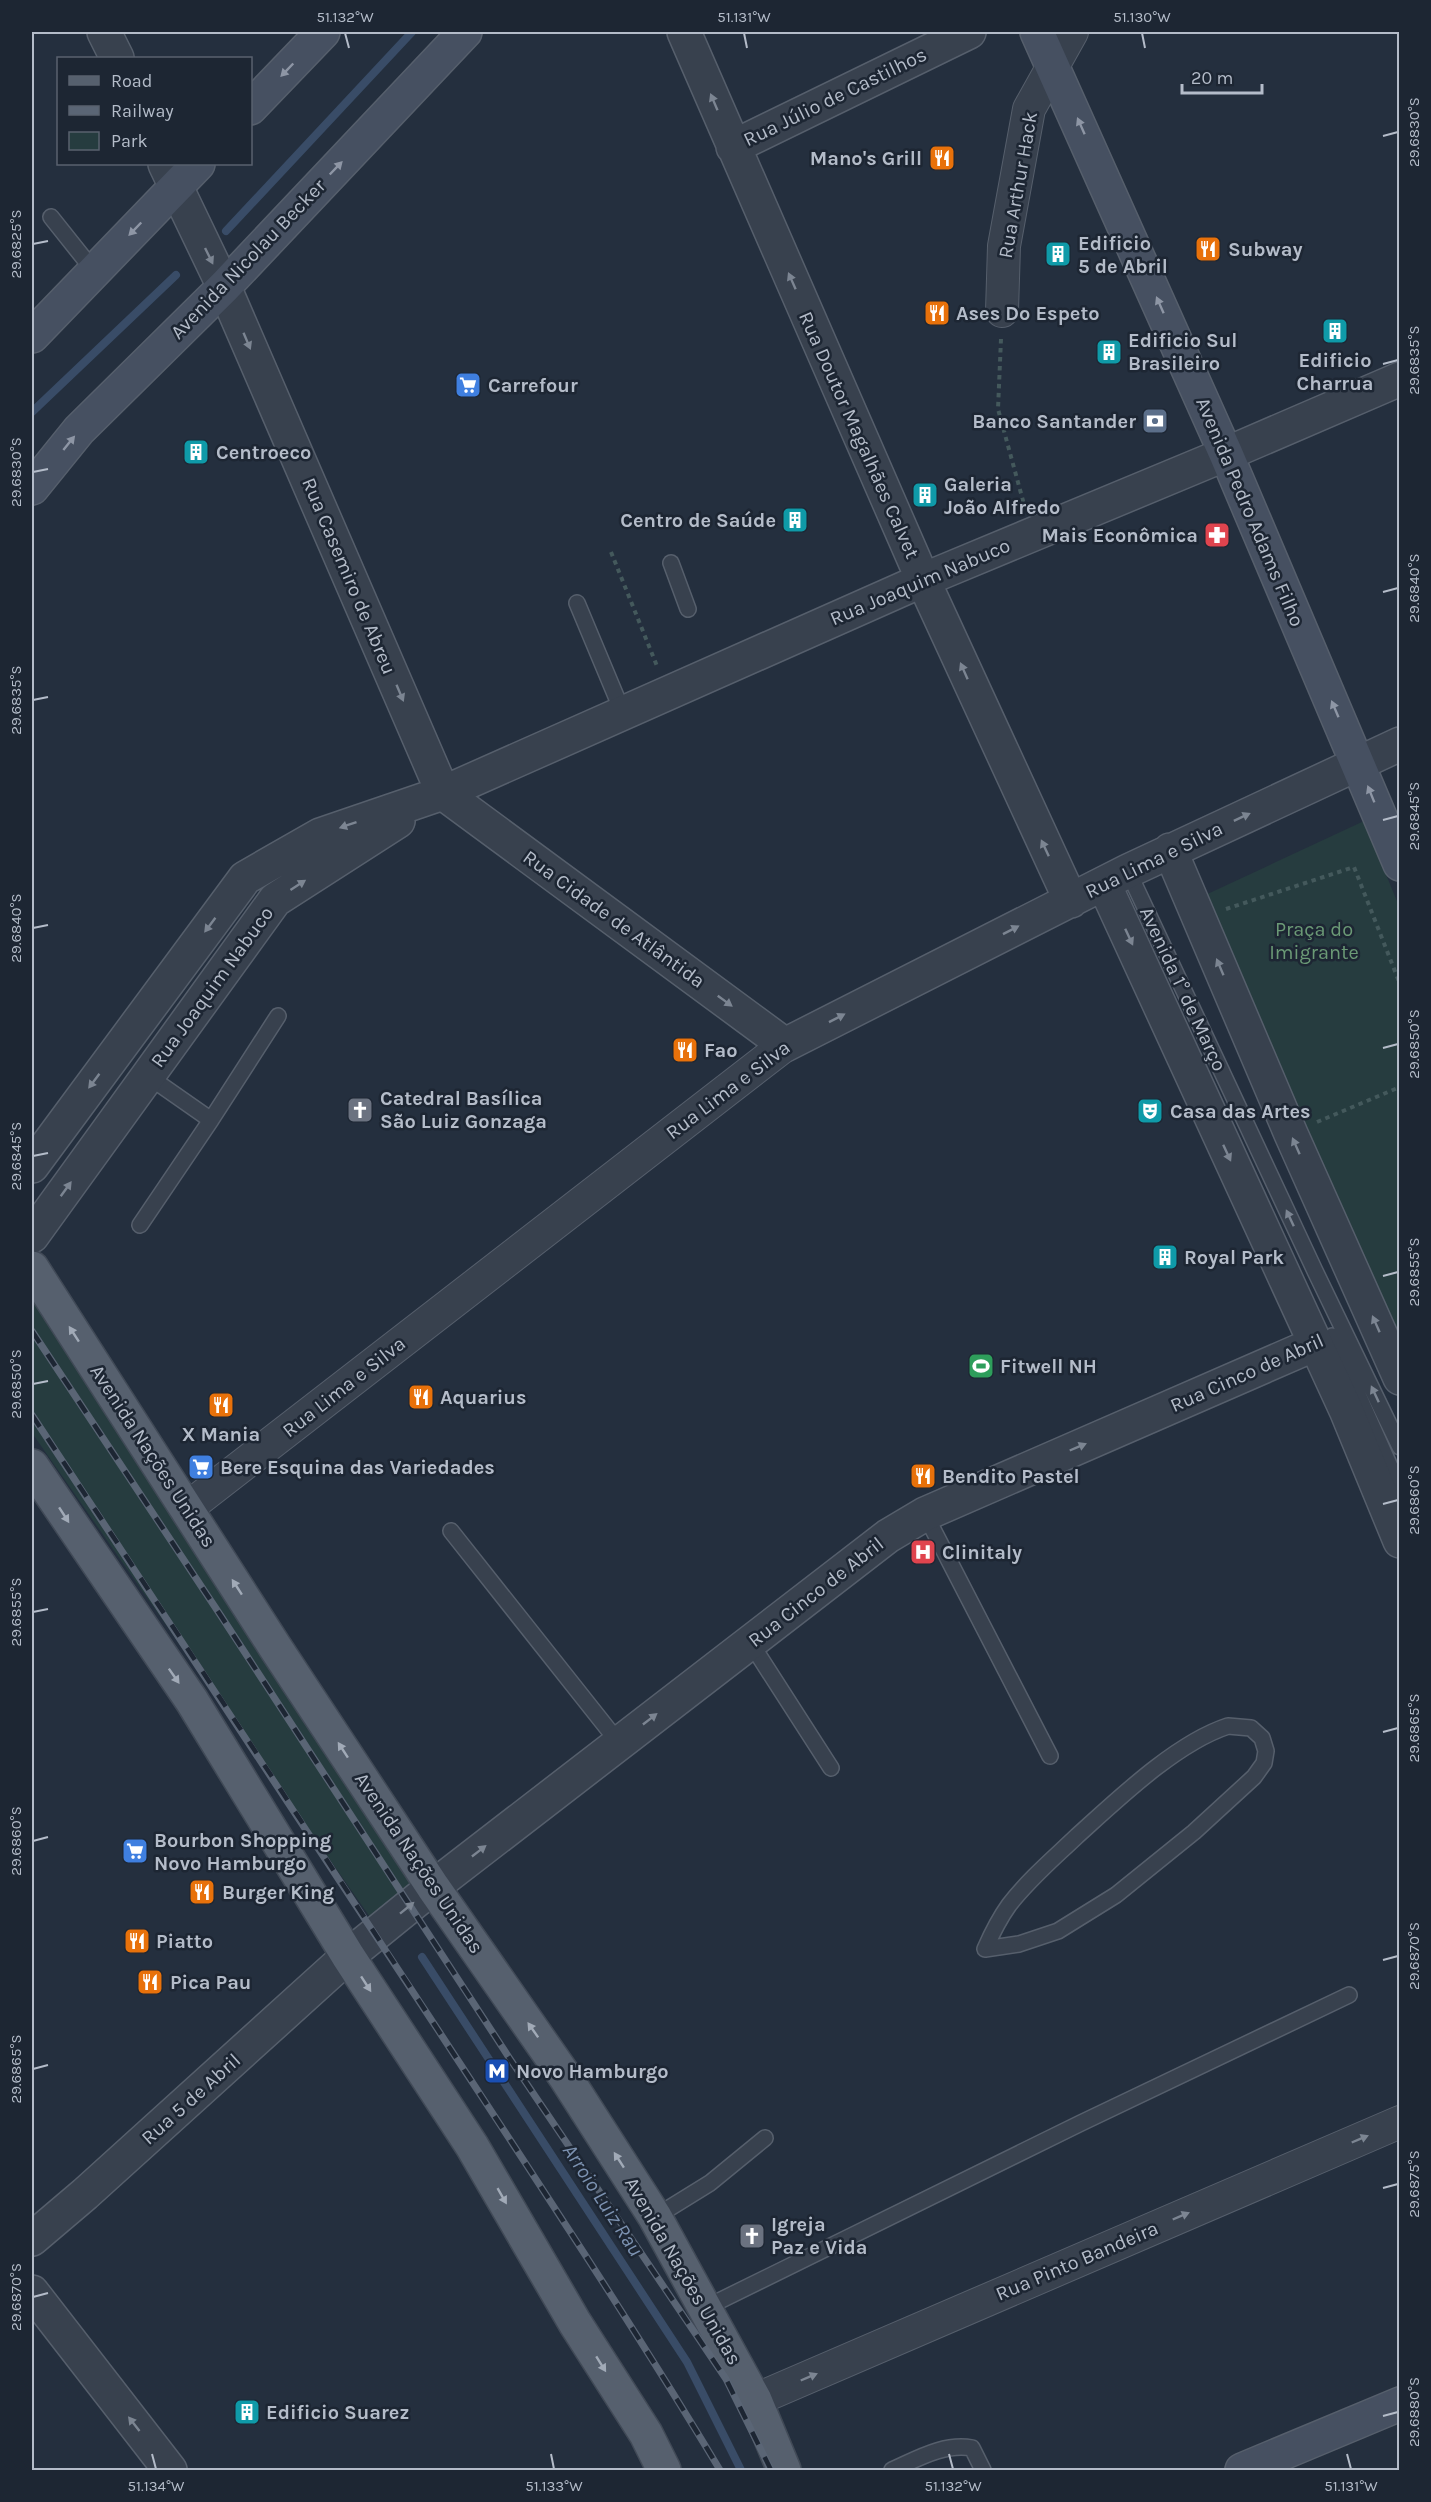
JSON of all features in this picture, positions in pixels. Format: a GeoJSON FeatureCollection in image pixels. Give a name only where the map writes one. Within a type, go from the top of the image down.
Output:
{"type":"FeatureCollection","features":[{"type":"Feature","properties":{"kind":"main road"},"geometry":{"type":"LineString","coordinates":[[252,106],[323,32]]}},
{"type":"Feature","properties":{"kind":"main road","name":"Avenida Nicolau Becker"},"geometry":{"type":"LineString","coordinates":[[32,488],[79,430],[224,287],[465,32]]}},
{"type":"Feature","properties":{"kind":"main road","name":"Avenida Pedro Adams Filho"},"geometry":{"type":"LineString","coordinates":[[1037,32],[1226,454],[1400,864]]}},
{"type":"Feature","properties":{"kind":"main road"},"geometry":{"type":"LineString","coordinates":[[32,336],[94,271],[170,175],[195,165]]}},
{"type":"Feature","properties":{"kind":"main road","name":"Avenida Nações Unidas"},"geometry":{"type":"LineString","coordinates":[[32,1268],[433,1887],[566,2078],[655,2217],[755,2400],[784,2470]]}},
{"type":"Feature","properties":{"kind":"main road"},"geometry":{"type":"LineString","coordinates":[[32,1466],[192,1701],[348,1956],[472,2146],[575,2323],[646,2434],[664,2470]]}},
{"type":"Feature","properties":{"kind":"main road"},"geometry":{"type":"LineString","coordinates":[[1242,2470],[1400,2404]]}},
{"type":"Feature","properties":{"kind":"street"},"geometry":{"type":"LineString","coordinates":[[104,32],[116,57]]}},
{"type":"Feature","properties":{"kind":"street","name":"Rua Doutor Magalhães Calvet"},"geometry":{"type":"LineString","coordinates":[[684,32],[923,580],[1071,901]]}},
{"type":"Feature","properties":{"kind":"street","name":"Rua Júlio de Castilhos"},"geometry":{"type":"LineString","coordinates":[[733,147],[969,32]]}},
{"type":"Feature","properties":{"kind":"street","name":"Rua Arthur Hack"},"geometry":{"type":"LineString","coordinates":[[1002,311],[1004,246],[1027,116],[1072,32]]}},
{"type":"Feature","properties":{"kind":"street","name":"Rua Casemiro de Abreu"},"geometry":{"type":"LineString","coordinates":[[170,175],[224,287],[443,793]]}},
{"type":"Feature","properties":{"kind":"street","name":"Rua Joaquim Nabuco"},"geometry":{"type":"LineString","coordinates":[[32,1166],[245,878],[320,835],[443,793],[923,580],[1400,379]]}},
{"type":"Feature","properties":{"kind":"street","name":"Rua Lima e Silva"},"geometry":{"type":"LineString","coordinates":[[186,1509],[785,1045],[1170,850],[1400,744]]}},
{"type":"Feature","properties":{"kind":"street","name":"Rua Joaquim Nabuco"},"geometry":{"type":"LineString","coordinates":[[32,1236],[275,900],[443,793]]}},
{"type":"Feature","properties":{"kind":"street","name":"Rua Cidade de Atlântida"},"geometry":{"type":"LineString","coordinates":[[443,793],[785,1045]]}},
{"type":"Feature","properties":{"kind":"street"},"geometry":{"type":"LineString","coordinates":[[1170,850],[1291,1134],[1400,1378]]}},
{"type":"Feature","properties":{"kind":"street"},"geometry":{"type":"LineString","coordinates":[[1116,877],[1330,1336],[1346,1410],[1400,1541]]}},
{"type":"Feature","properties":{"kind":"street","name":"Rua Cinco de Abril"},"geometry":{"type":"LineString","coordinates":[[348,1956],[433,1887],[888,1536],[925,1514],[1330,1336]]}},
{"type":"Feature","properties":{"kind":"street","name":"Rua 5 de Abril"},"geometry":{"type":"LineString","coordinates":[[32,2239],[86,2194],[348,1956]]}},
{"type":"Feature","properties":{"kind":"street","name":"Rua Pinto Bandeira"},"geometry":{"type":"LineString","coordinates":[[755,2400],[1400,2122]]}},
{"type":"Feature","properties":{"kind":"street"},"geometry":{"type":"LineString","coordinates":[[32,2292],[170,2470]]}},
{"type":"Feature","properties":{"kind":"lane"},"geometry":{"type":"LineString","coordinates":[[51,217],[94,271]]}},
{"type":"Feature","properties":{"kind":"lane"},"geometry":{"type":"LineString","coordinates":[[671,563],[688,609]]}},
{"type":"Feature","properties":{"kind":"lane"},"geometry":{"type":"LineString","coordinates":[[577,603],[623,713]]}},
{"type":"Feature","properties":{"kind":"lane","name":"Avenida 1° de Março"},"geometry":{"type":"LineString","coordinates":[[1116,877],[1315,1271],[1330,1336]]}},
{"type":"Feature","properties":{"kind":"lane"},"geometry":{"type":"LineString","coordinates":[[140,1225],[278,1016]]}},
{"type":"Feature","properties":{"kind":"lane"},"geometry":{"type":"LineString","coordinates":[[148,1076],[211,1120]]}},
{"type":"Feature","properties":{"kind":"lane"},"geometry":{"type":"LineString","coordinates":[[1330,1336],[1400,1447]]}},
{"type":"Feature","properties":{"kind":"lane"},"geometry":{"type":"LineString","coordinates":[[1330,1336],[1400,1489]]}},
{"type":"Feature","properties":{"kind":"lane"},"geometry":{"type":"LineString","coordinates":[[925,1514],[1050,1756]]}},
{"type":"Feature","properties":{"kind":"lane"},"geometry":{"type":"LineString","coordinates":[[451,1531],[619,1743]]}},
{"type":"Feature","properties":{"kind":"lane"},"geometry":{"type":"LineString","coordinates":[[750,1642],[831,1768]]}},
{"type":"Feature","properties":{"kind":"lane"},"geometry":{"type":"LineString","coordinates":[[1228,1726],[1251,1728],[1262,1738],[1266,1752],[1264,1763],[1254,1777],[1194,1832],[1116,1895],[1058,1931],[1019,1944],[985,1949],[996,1923],[1011,1902],[1039,1872],[1101,1815],[1160,1767],[1193,1742],[1228,1726]]}},
{"type":"Feature","properties":{"kind":"lane"},"geometry":{"type":"LineString","coordinates":[[705,2308],[1081,2123],[1349,1995]]}},
{"type":"Feature","properties":{"kind":"lane"},"geometry":{"type":"LineString","coordinates":[[655,2217],[710,2183],[765,2138]]}},
{"type":"Feature","properties":{"kind":"lane"},"geometry":{"type":"LineString","coordinates":[[892,2470],[934,2452],[959,2446],[972,2448],[983,2470]]}},
{"type":"Feature","properties":{"kind":"path"},"geometry":{"type":"LineString","coordinates":[[1002,311],[998,408],[1023,506],[1036,533]]}},
{"type":"Feature","properties":{"kind":"path"},"geometry":{"type":"LineString","coordinates":[[611,552],[667,692]]}},
{"type":"Feature","properties":{"kind":"path"},"geometry":{"type":"LineString","coordinates":[[1218,912],[1354,867],[1400,984]]}},
{"type":"Feature","properties":{"kind":"path"},"geometry":{"type":"LineString","coordinates":[[1316,1122],[1400,1087]]}},
{"type":"Feature","properties":{"kind":"green space","name":"Praça do Imigrante"},"geometry":{"type":"Polygon","coordinates":[[[1364,821],[1399,906],[1399,1354],[1201,897],[1364,821]]]}},
{"type":"Feature","properties":{"kind":"green space"},"geometry":{"type":"Polygon","coordinates":[[[32,1291],[419,1895],[379,1930],[32,1433],[32,1291]]]}},
{"type":"Feature","properties":{"kind":"waterway"},"geometry":{"type":"LineString","coordinates":[[226,231],[412,32]]}},
{"type":"Feature","properties":{"kind":"waterway"},"geometry":{"type":"LineString","coordinates":[[32,412],[176,275]]}},
{"type":"Feature","properties":{"kind":"waterway","name":"Arroio Luiz Rau"},"geometry":{"type":"LineString","coordinates":[[422,1957],[687,2362],[741,2470]]}},
{"type":"Feature","properties":{"kind":"railway"},"geometry":{"type":"LineString","coordinates":[[32,1331],[510,2059],[726,2379],[771,2470]]}},
{"type":"Feature","properties":{"kind":"railway"},"geometry":{"type":"LineString","coordinates":[[32,1415],[547,2196],[720,2470]]}},
{"type":"Feature","properties":{"kind":"place","name":"Mano's Grill"},"geometry":{"type":"Point","coordinates":[942,158]}},
{"type":"Feature","properties":{"kind":"place","name":"Subway"},"geometry":{"type":"Point","coordinates":[1208,249]}},
{"type":"Feature","properties":{"kind":"place","name":"Edificio 5 de Abril"},"geometry":{"type":"Point","coordinates":[1058,254]}},
{"type":"Feature","properties":{"kind":"place","name":"Ases Do Espeto"},"geometry":{"type":"Point","coordinates":[937,313]}},
{"type":"Feature","properties":{"kind":"place","name":"Edificio Charrua"},"geometry":{"type":"Point","coordinates":[1335,331]}},
{"type":"Feature","properties":{"kind":"place","name":"Edificio Sul Brasileiro"},"geometry":{"type":"Point","coordinates":[1109,352]}},
{"type":"Feature","properties":{"kind":"place","name":"Carrefour"},"geometry":{"type":"Point","coordinates":[468,385]}},
{"type":"Feature","properties":{"kind":"place","name":"Banco Santander"},"geometry":{"type":"Point","coordinates":[1155,421]}},
{"type":"Feature","properties":{"kind":"place","name":"Centroeco"},"geometry":{"type":"Point","coordinates":[196,452]}},
{"type":"Feature","properties":{"kind":"place","name":"Galeria João Alfredo"},"geometry":{"type":"Point","coordinates":[925,495]}},
{"type":"Feature","properties":{"kind":"place","name":"Centro de Saúde"},"geometry":{"type":"Point","coordinates":[795,520]}},
{"type":"Feature","properties":{"kind":"place","name":"Mais Econômica"},"geometry":{"type":"Point","coordinates":[1217,535]}},
{"type":"Feature","properties":{"kind":"place","name":"Fao"},"geometry":{"type":"Point","coordinates":[685,1050]}},
{"type":"Feature","properties":{"kind":"place","name":"Catedral Basílica São Luiz Gonzaga"},"geometry":{"type":"Point","coordinates":[360,1110]}},
{"type":"Feature","properties":{"kind":"place","name":"Casa das Artes"},"geometry":{"type":"Point","coordinates":[1150,1111]}},
{"type":"Feature","properties":{"kind":"place","name":"Royal Park"},"geometry":{"type":"Point","coordinates":[1165,1257]}},
{"type":"Feature","properties":{"kind":"place","name":"Fitwell NH"},"geometry":{"type":"Point","coordinates":[981,1366]}},
{"type":"Feature","properties":{"kind":"place","name":"Aquarius"},"geometry":{"type":"Point","coordinates":[421,1397]}},
{"type":"Feature","properties":{"kind":"place","name":"X Mania"},"geometry":{"type":"Point","coordinates":[221,1405]}},
{"type":"Feature","properties":{"kind":"place","name":"Bere Esquina das Variedades"},"geometry":{"type":"Point","coordinates":[201,1467]}},
{"type":"Feature","properties":{"kind":"place","name":"Bendito Pastel"},"geometry":{"type":"Point","coordinates":[923,1476]}},
{"type":"Feature","properties":{"kind":"place","name":"Clinitaly"},"geometry":{"type":"Point","coordinates":[923,1552]}},
{"type":"Feature","properties":{"kind":"place","name":"Bourbon Shopping Novo Hamburgo"},"geometry":{"type":"Point","coordinates":[135,1851]}},
{"type":"Feature","properties":{"kind":"place","name":"Burger King"},"geometry":{"type":"Point","coordinates":[202,1892]}},
{"type":"Feature","properties":{"kind":"place","name":"Piatto"},"geometry":{"type":"Point","coordinates":[137,1941]}},
{"type":"Feature","properties":{"kind":"place","name":"Pica Pau"},"geometry":{"type":"Point","coordinates":[150,1982]}},
{"type":"Feature","properties":{"kind":"place","name":"Novo Hamburgo"},"geometry":{"type":"Point","coordinates":[497,2071]}},
{"type":"Feature","properties":{"kind":"place","name":"Igreja Paz e Vida"},"geometry":{"type":"Point","coordinates":[752,2236]}},
{"type":"Feature","properties":{"kind":"place","name":"Edificio Suarez"},"geometry":{"type":"Point","coordinates":[247,2412]}}]}
